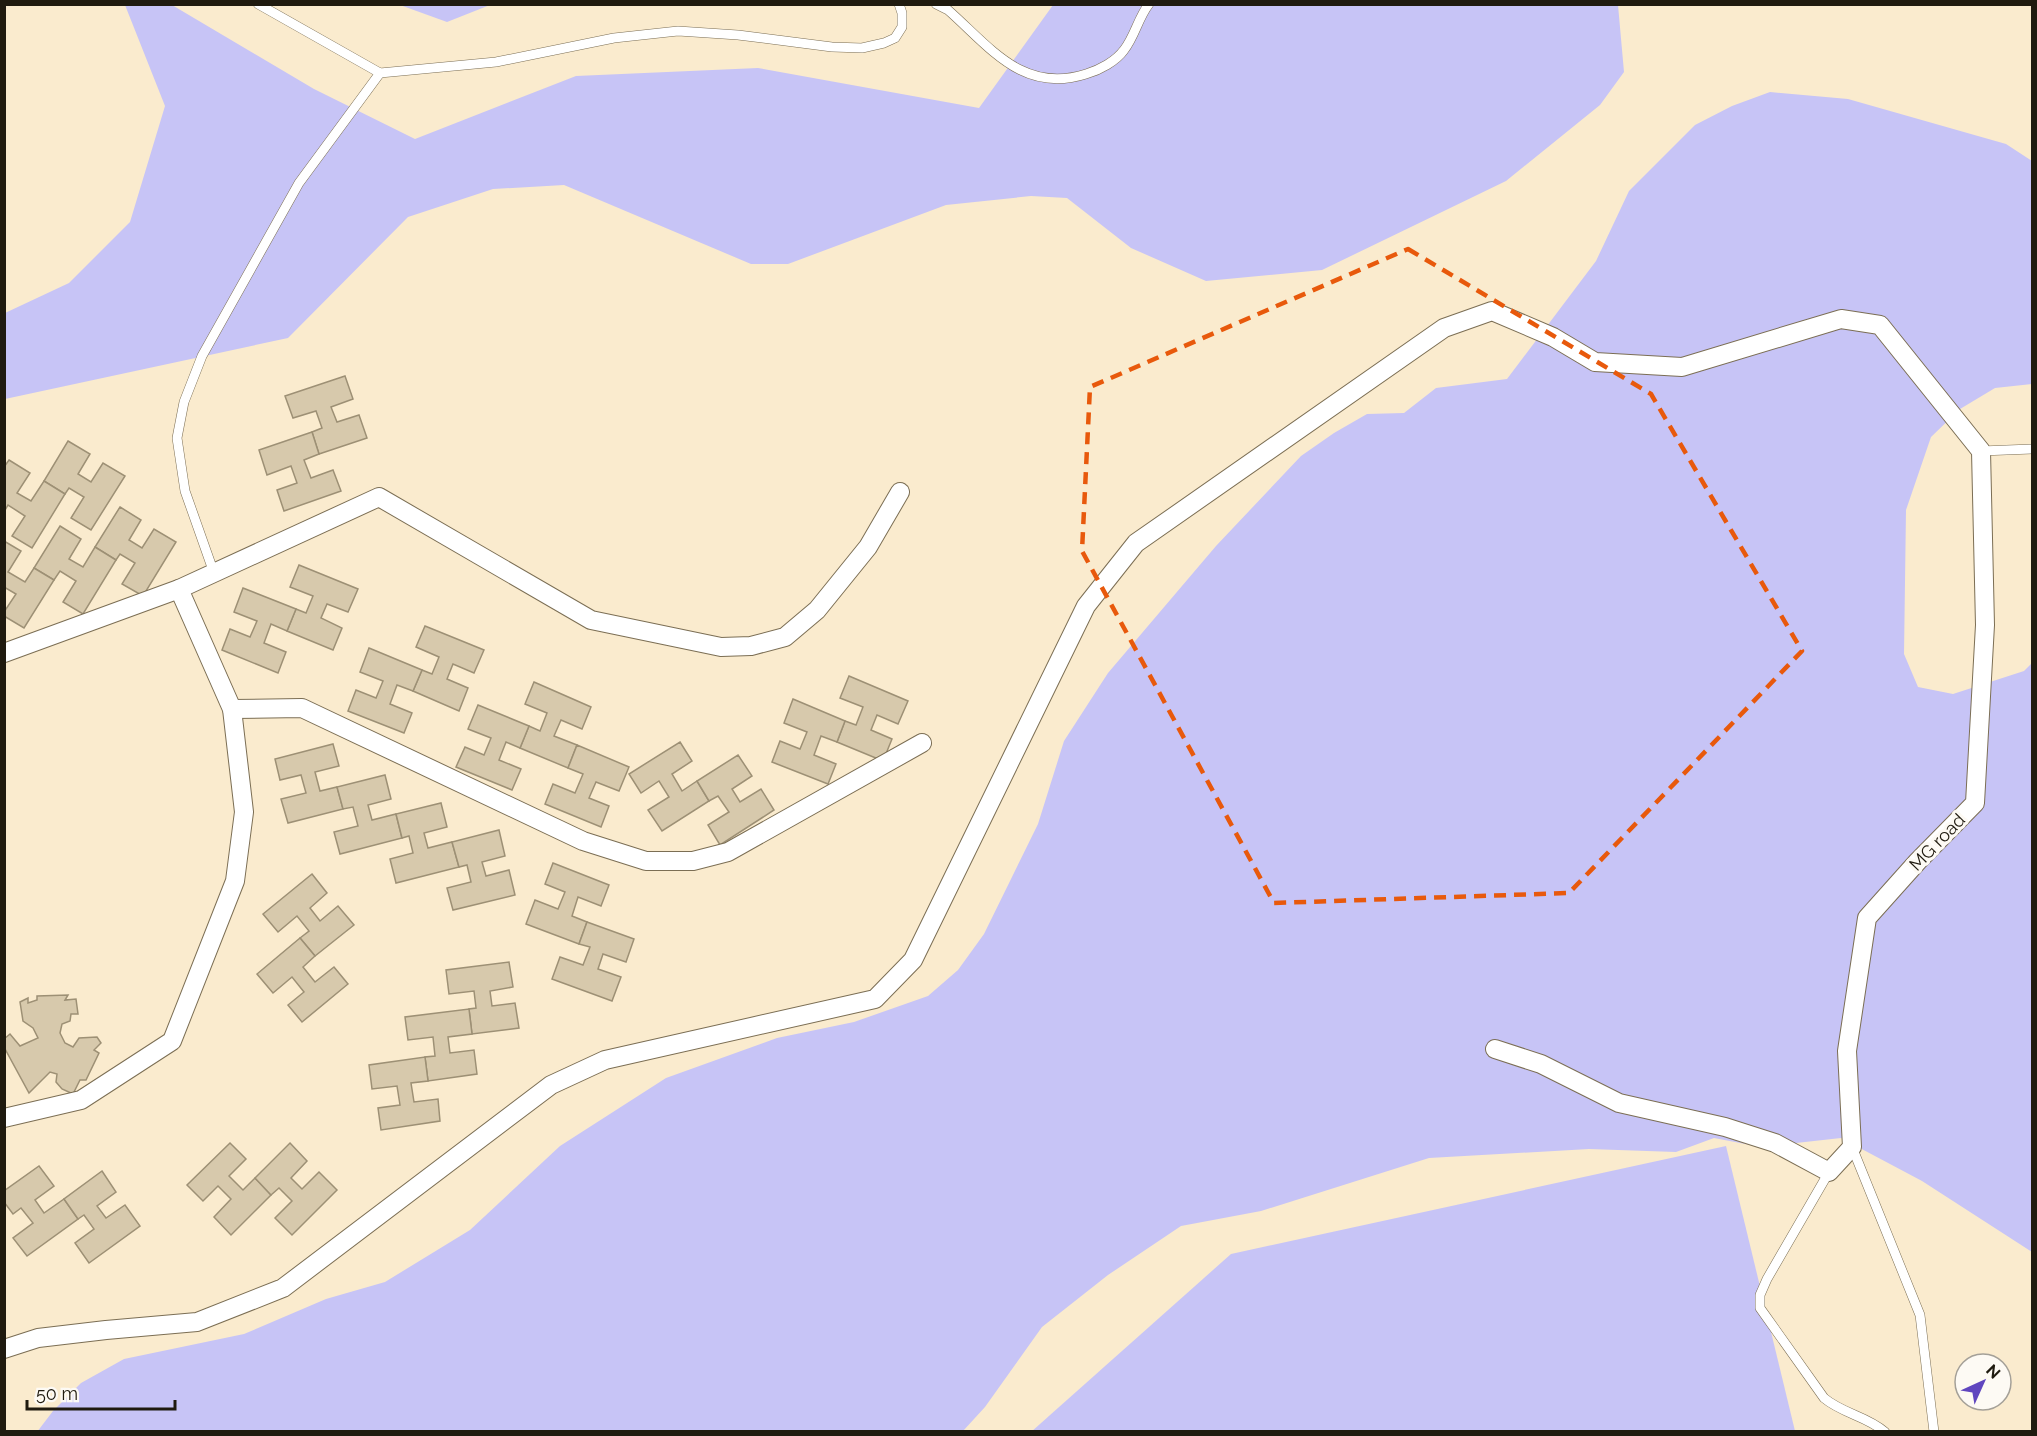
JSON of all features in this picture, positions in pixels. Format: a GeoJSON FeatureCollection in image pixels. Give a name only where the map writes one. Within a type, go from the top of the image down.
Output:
{"type":"FeatureCollection","features":[{"type":"Feature","properties":{"kind":"street"},"geometry":{"type":"LineString","coordinates":[[4,1349],[38,1338],[197,1322],[283,1288],[551,1085],[605,1060],[874,999],[913,960],[1086,606],[1136,543],[1444,328],[1492,310],[1553,337],[1595,362],[1682,367],[1842,319],[1881,325],[1981,451]]}},
{"type":"Feature","properties":{"kind":"street","name":"MG road"},"geometry":{"type":"LineString","coordinates":[[1852,1147],[1847,1051],[1867,918],[1918,861],[1975,803],[1985,625],[1981,451]]}},
{"type":"Feature","properties":{"kind":"street"},"geometry":{"type":"LineString","coordinates":[[4,653],[179,589],[379,497],[591,620],[721,647],[751,646],[785,637],[818,610],[868,547],[900,492]]}},
{"type":"Feature","properties":{"kind":"street"},"geometry":{"type":"LineString","coordinates":[[4,1118],[81,1100],[172,1041],[236,881],[244,812],[232,709],[179,589]]}},
{"type":"Feature","properties":{"kind":"street"},"geometry":{"type":"LineString","coordinates":[[232,709],[302,708],[584,841],[646,861],[693,861],[728,852],[922,743]]}},
{"type":"Feature","properties":{"kind":"street"},"geometry":{"type":"LineString","coordinates":[[1495,1049],[1540,1064],[1619,1103],[1725,1127],[1774,1143],[1829,1172],[1852,1147]]}},
{"type":"Feature","properties":{"kind":"lane"},"geometry":{"type":"LineString","coordinates":[[258,4],[380,73],[496,62],[614,38],[678,31],[862,48],[895,38],[902,27],[900,4]]}},
{"type":"Feature","properties":{"kind":"lane"},"geometry":{"type":"LineString","coordinates":[[936,4],[948,10],[1018,70],[1040,79],[1069,80],[1100,70],[1124,50],[1149,4]]}},
{"type":"Feature","properties":{"kind":"lane"},"geometry":{"type":"LineString","coordinates":[[214,573],[185,491],[177,438],[184,402],[202,356],[299,183],[380,73]]}},
{"type":"Feature","properties":{"kind":"lane"},"geometry":{"type":"LineString","coordinates":[[1981,451],[2032,449]]}},
{"type":"Feature","properties":{"kind":"lane"},"geometry":{"type":"LineString","coordinates":[[1852,1147],[1920,1315],[1934,1431]]}},
{"type":"Feature","properties":{"kind":"lane"},"geometry":{"type":"LineString","coordinates":[[1829,1172],[1767,1279],[1760,1295],[1760,1308],[1824,1398],[1835,1408],[1875,1422],[1885,1431]]}},
{"type":"Feature","properties":{"kind":"highlighted area"},"geometry":{"type":"Polygon","coordinates":[[[1408,249],[1651,394],[1802,651],[1569,893],[1274,903],[1082,551],[1090,387],[1408,249]]]}},
{"type":"Feature","properties":{"kind":"shaded area"},"geometry":{"type":"Polygon","coordinates":[[[125,5],[172,5],[314,89],[415,139],[576,76],[758,68],[979,108],[1053,5],[1618,5],[1624,72],[1600,105],[1506,181],[1322,270],[1206,281],[1131,248],[1067,198],[1031,196],[946,205],[788,264],[751,264],[564,185],[493,189],[408,217],[288,338],[5,399],[5,313],[69,283],[130,222],[165,106],[125,5]]]}},
{"type":"Feature","properties":{"kind":"shaded area"},"geometry":{"type":"Polygon","coordinates":[[[400,5],[490,5],[447,22],[400,5]]]}},
{"type":"Feature","properties":{"kind":"shaded area"},"geometry":{"type":"Polygon","coordinates":[[[1770,92],[1848,99],[2006,144],[2032,161],[2032,384],[1995,388],[1960,409],[1931,437],[1906,510],[1904,654],[1918,687],[1953,694],[2024,671],[2032,663],[2032,1252],[1922,1181],[1841,1138],[1761,1147],[1714,1138],[1676,1152],[1589,1149],[1429,1158],[1261,1211],[1181,1226],[1108,1275],[1042,1327],[985,1407],[963,1431],[37,1432],[53,1411],[81,1383],[124,1359],[244,1334],[326,1299],[385,1282],[470,1230],[560,1146],[666,1078],[777,1038],[854,1022],[928,996],[958,970],[984,934],[1038,824],[1064,741],[1108,673],[1216,546],[1301,456],[1367,414],[1404,413],[1436,388],[1507,379],[1596,261],[1629,191],[1695,125],[1732,106],[1770,92]]]}},
{"type":"Feature","properties":{"kind":"shaded area"},"geometry":{"type":"Polygon","coordinates":[[[1726,1146],[1795,1431],[1031,1432],[1231,1254],[1726,1146]]]}},
{"type":"Feature","properties":{"kind":"building"},"geometry":{"type":"Polygon","coordinates":[[[345,376],[353,399],[331,407],[337,422],[359,415],[367,438],[319,454],[312,432],[322,428],[316,411],[293,418],[285,396],[345,376]]]}},
{"type":"Feature","properties":{"kind":"building"},"geometry":{"type":"Polygon","coordinates":[[[312,432],[319,454],[304,460],[311,478],[333,470],[341,491],[284,511],[277,490],[297,483],[291,466],[267,475],[259,450],[312,432]]]}},
{"type":"Feature","properties":{"kind":"building"},"geometry":{"type":"Polygon","coordinates":[[[68,441],[90,454],[78,474],[91,482],[103,463],[125,476],[91,530],[71,518],[84,497],[69,488],[65,494],[44,481],[68,441]]]}},
{"type":"Feature","properties":{"kind":"building"},"geometry":{"type":"Polygon","coordinates":[[[9,460],[30,473],[17,493],[31,501],[44,481],[65,494],[32,548],[12,536],[25,516],[8,505],[4,512],[4,467],[9,460]]]}},
{"type":"Feature","properties":{"kind":"building"},"geometry":{"type":"Polygon","coordinates":[[[120,507],[141,520],[129,540],[142,548],[154,529],[176,542],[143,596],[122,584],[135,563],[120,554],[116,560],[95,547],[120,507]]]}},
{"type":"Feature","properties":{"kind":"building"},"geometry":{"type":"Polygon","coordinates":[[[60,526],[81,539],[69,559],[83,567],[95,547],[116,560],[83,614],[63,602],[76,581],[60,571],[54,580],[34,568],[60,526]]]}},
{"type":"Feature","properties":{"kind":"building"},"geometry":{"type":"Polygon","coordinates":[[[4,541],[21,551],[8,572],[25,582],[34,568],[54,580],[24,628],[4,616],[4,612],[16,594],[4,587],[4,541]]]}},
{"type":"Feature","properties":{"kind":"building"},"geometry":{"type":"Polygon","coordinates":[[[299,565],[358,589],[348,612],[327,604],[321,618],[342,628],[333,650],[287,631],[296,609],[306,613],[313,596],[290,587],[299,565]]]}},
{"type":"Feature","properties":{"kind":"building"},"geometry":{"type":"Polygon","coordinates":[[[243,588],[296,609],[287,631],[271,624],[264,643],[286,652],[278,673],[222,650],[230,629],[250,637],[257,621],[234,612],[243,588]]]}},
{"type":"Feature","properties":{"kind":"building"},"geometry":{"type":"Polygon","coordinates":[[[425,626],[484,650],[474,673],[453,664],[447,679],[468,688],[459,711],[413,691],[422,670],[432,674],[439,657],[416,647],[425,626]]]}},
{"type":"Feature","properties":{"kind":"building"},"geometry":{"type":"Polygon","coordinates":[[[369,648],[422,670],[413,691],[397,685],[390,704],[412,713],[404,733],[348,711],[356,690],[376,698],[383,681],[360,672],[369,648]]]}},
{"type":"Feature","properties":{"kind":"building"},"geometry":{"type":"Polygon","coordinates":[[[849,676],[908,701],[898,724],[877,715],[871,730],[892,739],[883,761],[837,742],[845,721],[856,725],[863,707],[840,698],[849,676]]]}},
{"type":"Feature","properties":{"kind":"building"},"geometry":{"type":"Polygon","coordinates":[[[534,682],[591,707],[582,729],[561,720],[554,736],[577,745],[568,768],[520,748],[529,726],[540,731],[547,713],[525,704],[534,682]]]}},
{"type":"Feature","properties":{"kind":"building"},"geometry":{"type":"Polygon","coordinates":[[[793,699],[845,721],[837,742],[821,736],[814,755],[836,764],[828,784],[772,762],[780,741],[800,749],[807,732],[784,723],[793,699]]]}},
{"type":"Feature","properties":{"kind":"building"},"geometry":{"type":"Polygon","coordinates":[[[478,705],[529,726],[520,748],[506,742],[499,760],[521,769],[512,790],[456,767],[465,747],[484,755],[491,738],[468,729],[478,705]]]}},
{"type":"Feature","properties":{"kind":"building"},"geometry":{"type":"Polygon","coordinates":[[[680,742],[692,761],[672,774],[682,791],[697,781],[709,801],[662,831],[648,810],[669,797],[659,781],[641,793],[629,774],[680,742]]]}},
{"type":"Feature","properties":{"kind":"building"},"geometry":{"type":"Polygon","coordinates":[[[333,744],[339,766],[315,772],[320,791],[337,787],[343,809],[288,823],[281,799],[306,793],[301,775],[280,780],[275,759],[333,744]]]}},
{"type":"Feature","properties":{"kind":"building"},"geometry":{"type":"Polygon","coordinates":[[[577,745],[629,767],[619,791],[596,782],[589,798],[609,806],[601,827],[545,804],[553,784],[575,793],[583,774],[568,768],[577,745]]]}},
{"type":"Feature","properties":{"kind":"building"},"geometry":{"type":"Polygon","coordinates":[[[738,755],[752,776],[732,789],[740,802],[761,789],[774,810],[720,845],[708,825],[729,812],[718,796],[709,801],[697,781],[738,755]]]}},
{"type":"Feature","properties":{"kind":"building"},"geometry":{"type":"Polygon","coordinates":[[[385,775],[391,799],[368,805],[372,820],[396,814],[402,838],[340,854],[334,832],[358,826],[353,807],[343,809],[337,787],[385,775]]]}},
{"type":"Feature","properties":{"kind":"building"},"geometry":{"type":"Polygon","coordinates":[[[441,803],[447,827],[424,833],[428,848],[452,842],[459,867],[396,883],[390,859],[413,853],[409,836],[402,838],[396,814],[441,803]]]}},
{"type":"Feature","properties":{"kind":"building"},"geometry":{"type":"Polygon","coordinates":[[[499,830],[505,856],[482,862],[486,876],[509,870],[515,895],[453,910],[447,888],[471,882],[467,865],[459,867],[452,842],[499,830]]]}},
{"type":"Feature","properties":{"kind":"building"},"geometry":{"type":"Polygon","coordinates":[[[553,863],[609,885],[601,906],[578,897],[572,916],[587,922],[579,944],[526,924],[535,900],[558,909],[565,892],[545,884],[553,863]]]}},
{"type":"Feature","properties":{"kind":"building"},"geometry":{"type":"Polygon","coordinates":[[[312,874],[327,893],[310,908],[320,921],[338,906],[354,925],[315,956],[300,938],[309,931],[297,916],[278,932],[263,914],[312,874]]]}},
{"type":"Feature","properties":{"kind":"building"},"geometry":{"type":"Polygon","coordinates":[[[587,922],[634,939],[626,962],[603,954],[598,969],[621,977],[612,1001],[552,979],[560,957],[583,965],[590,947],[579,944],[587,922]]]}},
{"type":"Feature","properties":{"kind":"building"},"geometry":{"type":"Polygon","coordinates":[[[300,938],[315,956],[303,967],[315,982],[334,967],[348,984],[302,1022],[288,1005],[304,992],[292,977],[273,993],[257,974],[300,938]]]}},
{"type":"Feature","properties":{"kind":"building"},"geometry":{"type":"Polygon","coordinates":[[[509,962],[513,987],[490,991],[492,1006],[515,1003],[519,1028],[472,1034],[469,1009],[476,1008],[474,991],[449,994],[446,970],[509,962]]]}},
{"type":"Feature","properties":{"kind":"building"},"geometry":{"type":"Polygon","coordinates":[[[68,995],[65,1000],[76,999],[78,1014],[71,1014],[70,1021],[62,1024],[60,1033],[65,1043],[73,1047],[79,1038],[97,1037],[101,1043],[94,1050],[99,1053],[86,1080],[80,1080],[73,1094],[62,1089],[56,1082],[57,1074],[50,1072],[29,1093],[4,1047],[4,1039],[10,1034],[20,1046],[38,1038],[33,1028],[23,1021],[20,1002],[28,998],[28,1003],[37,1000],[37,996],[68,995]]]}},
{"type":"Feature","properties":{"kind":"building"},"geometry":{"type":"Polygon","coordinates":[[[469,1009],[472,1034],[448,1037],[450,1053],[474,1050],[477,1074],[428,1081],[425,1057],[435,1056],[433,1037],[408,1040],[405,1017],[469,1009]]]}},
{"type":"Feature","properties":{"kind":"building"},"geometry":{"type":"Polygon","coordinates":[[[425,1057],[428,1081],[411,1083],[414,1102],[438,1099],[440,1121],[381,1130],[378,1108],[400,1105],[397,1086],[372,1089],[369,1065],[425,1057]]]}},
{"type":"Feature","properties":{"kind":"building"},"geometry":{"type":"Polygon","coordinates":[[[230,1143],[246,1159],[229,1176],[243,1190],[255,1178],[271,1195],[231,1235],[214,1217],[231,1199],[218,1186],[203,1201],[187,1185],[230,1143]]]}},
{"type":"Feature","properties":{"kind":"building"},"geometry":{"type":"Polygon","coordinates":[[[290,1143],[307,1161],[291,1178],[302,1189],[319,1172],[337,1190],[292,1235],[275,1218],[292,1201],[279,1188],[271,1195],[255,1178],[290,1143]]]}},
{"type":"Feature","properties":{"kind":"building"},"geometry":{"type":"Polygon","coordinates":[[[39,1166],[54,1186],[35,1200],[44,1213],[64,1199],[78,1219],[27,1256],[13,1238],[33,1223],[21,1208],[13,1214],[4,1202],[4,1191],[39,1166]]]}},
{"type":"Feature","properties":{"kind":"building"},"geometry":{"type":"Polygon","coordinates":[[[102,1171],[116,1192],[97,1206],[106,1218],[125,1205],[140,1226],[89,1263],[75,1243],[94,1229],[84,1215],[78,1219],[64,1199],[102,1171]]]}}]}
